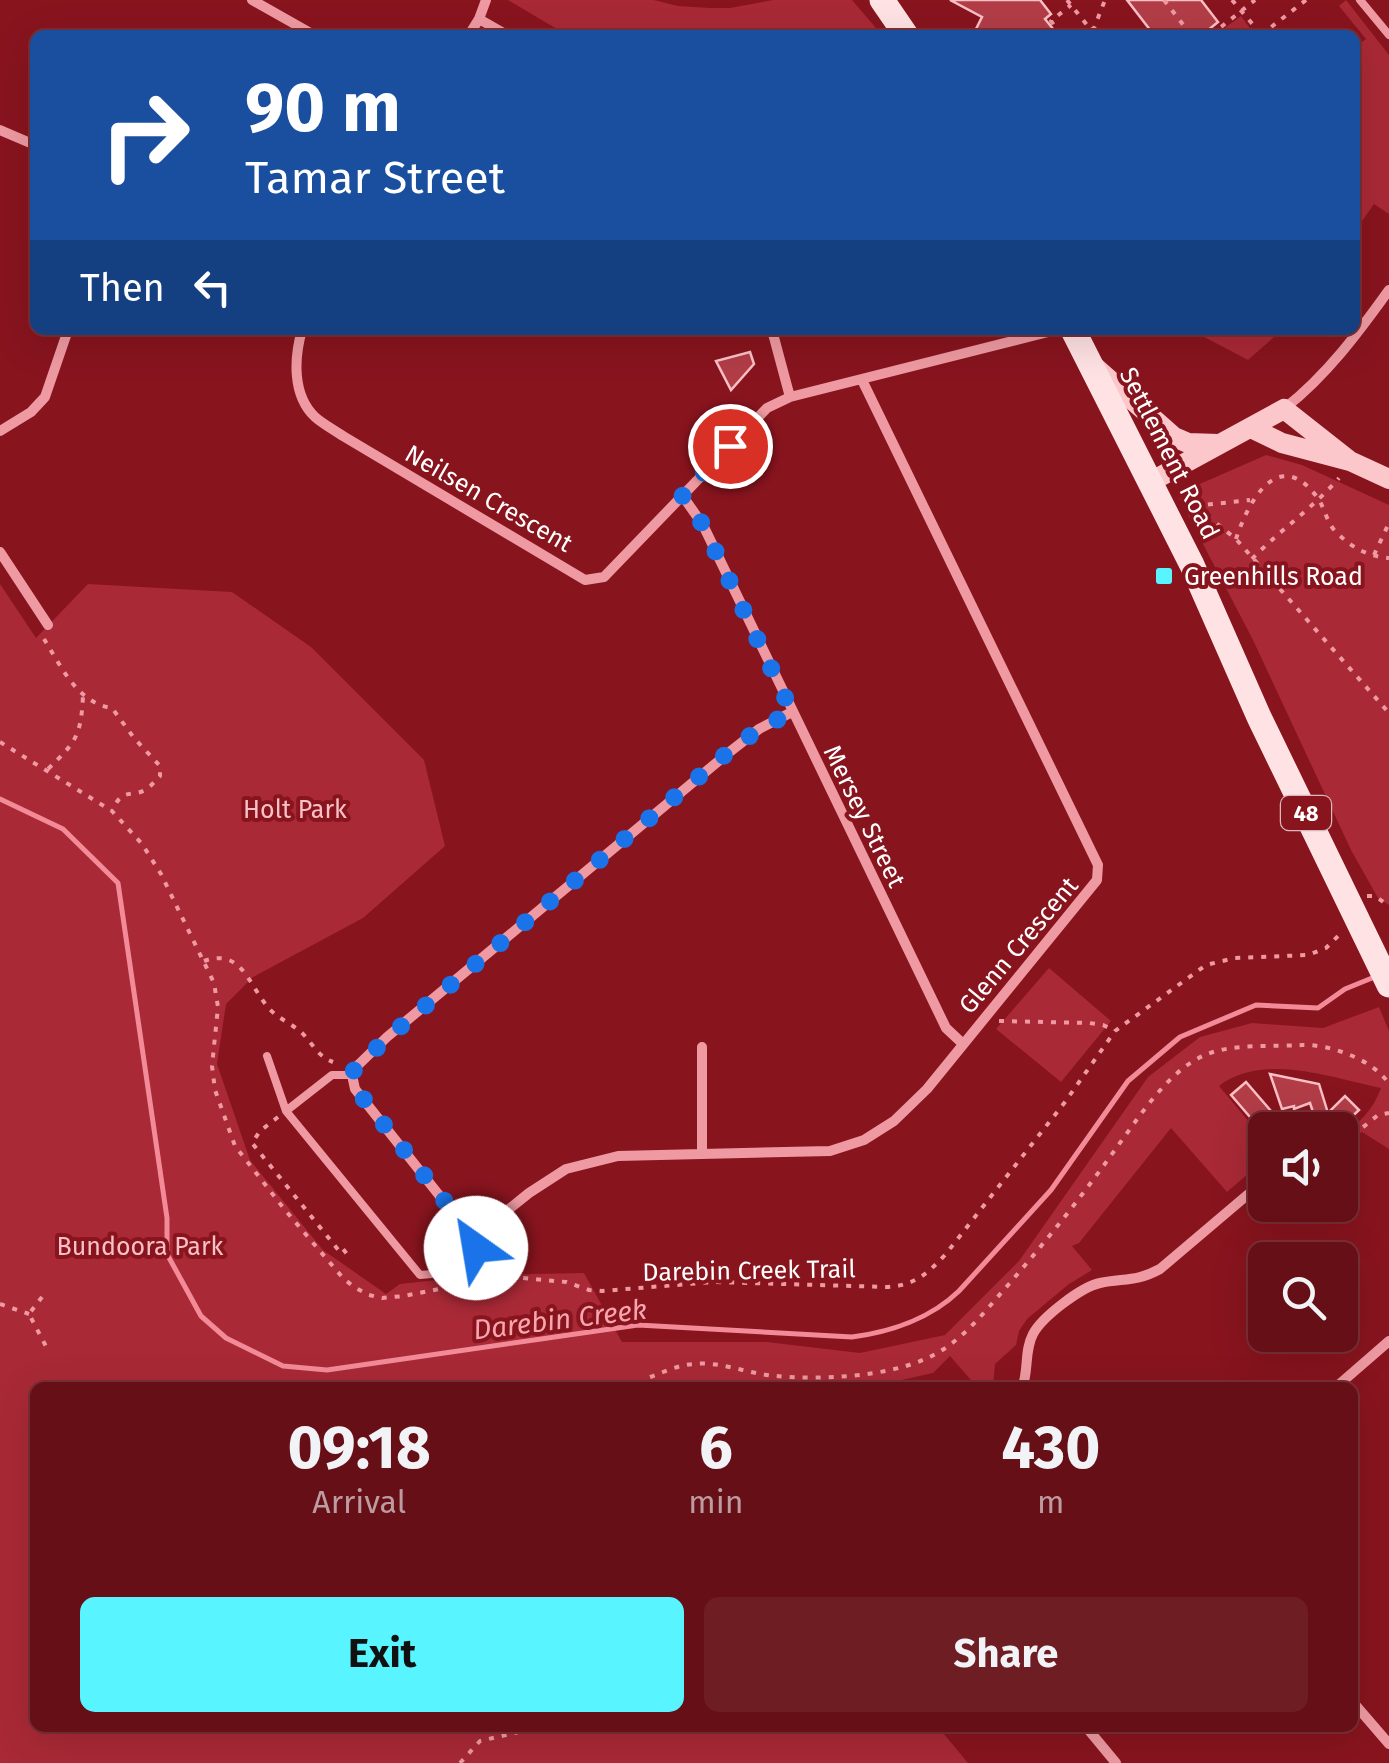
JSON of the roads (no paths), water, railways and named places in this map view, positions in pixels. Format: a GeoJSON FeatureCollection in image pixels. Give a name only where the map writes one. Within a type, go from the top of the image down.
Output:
{"type":"FeatureCollection","features":[{"type":"Feature","properties":{"kind":"main road"},"geometry":{"type":"LineString","coordinates":[[882,0],[903,30]]}},
{"type":"Feature","properties":{"kind":"main road","name":"Settlement Road"},"geometry":{"type":"LineString","coordinates":[[1076,335],[1152,481],[1259,717],[1389,985]]}},
{"type":"Feature","properties":{"kind":"street"},"geometry":{"type":"LineString","coordinates":[[252,0],[305,30]]}},
{"type":"Feature","properties":{"kind":"street"},"geometry":{"type":"LineString","coordinates":[[472,30],[486,0]]}},
{"type":"Feature","properties":{"kind":"street"},"geometry":{"type":"LineString","coordinates":[[478,19],[498,30]]}},
{"type":"Feature","properties":{"kind":"street"},"geometry":{"type":"LineString","coordinates":[[0,130],[30,143]]}},
{"type":"Feature","properties":{"kind":"street"},"geometry":{"type":"LineString","coordinates":[[1360,328],[1389,290]]}},
{"type":"Feature","properties":{"kind":"street"},"geometry":{"type":"LineString","coordinates":[[0,430],[31,412],[46,397],[66,335]]}},
{"type":"Feature","properties":{"kind":"street","name":"Neilsen Crescent"},"geometry":{"type":"LineString","coordinates":[[301,335],[296,357],[297,383],[312,414],[342,436],[586,580],[604,577],[767,408],[790,397]]}},
{"type":"Feature","properties":{"kind":"street"},"geometry":{"type":"LineString","coordinates":[[773,335],[790,397],[1037,335]]}},
{"type":"Feature","properties":{"kind":"street"},"geometry":{"type":"LineString","coordinates":[[1152,481],[1284,408],[1354,335]]}},
{"type":"Feature","properties":{"kind":"street"},"geometry":{"type":"LineString","coordinates":[[1090,362],[1172,436],[1188,443],[1221,444]]}},
{"type":"Feature","properties":{"kind":"street","name":"Glenn Crescent"},"geometry":{"type":"LineString","coordinates":[[478,1228],[489,1225],[566,1169],[618,1156],[830,1151],[864,1140],[894,1122],[927,1088],[1097,880],[1098,865],[862,380]]}},
{"type":"Feature","properties":{"kind":"street"},"geometry":{"type":"LineString","coordinates":[[1284,408],[1350,462]]}},
{"type":"Feature","properties":{"kind":"street"},"geometry":{"type":"LineString","coordinates":[[1251,428],[1288,446],[1350,462],[1389,479]]}},
{"type":"Feature","properties":{"kind":"street","name":"Mersey Street"},"geometry":{"type":"LineString","coordinates":[[682,495],[703,525],[946,1028],[962,1043]]}},
{"type":"Feature","properties":{"kind":"street"},"geometry":{"type":"LineString","coordinates":[[0,552],[46,630]]}},
{"type":"Feature","properties":{"kind":"street"},"geometry":{"type":"LineString","coordinates":[[478,1228],[458,1218],[355,1088],[354,1070],[387,1038],[726,754],[759,729],[792,712]]}},
{"type":"Feature","properties":{"kind":"street"},"geometry":{"type":"LineString","coordinates":[[702,1047],[702,1154]]}},
{"type":"Feature","properties":{"kind":"street"},"geometry":{"type":"LineString","coordinates":[[1023,1382],[1032,1334],[1046,1319],[1090,1286],[1140,1278],[1160,1269],[1248,1194]]}},
{"type":"Feature","properties":{"kind":"street"},"geometry":{"type":"LineString","coordinates":[[1342,1382],[1389,1341]]}},
{"type":"Feature","properties":{"kind":"street"},"geometry":{"type":"LineString","coordinates":[[1358,1708],[1389,1744]]}},
{"type":"Feature","properties":{"kind":"street"},"geometry":{"type":"LineString","coordinates":[[1089,1732],[1116,1763]]}},
{"type":"Feature","properties":{"kind":"lane"},"geometry":{"type":"LineString","coordinates":[[1360,0],[1389,35]]}},
{"type":"Feature","properties":{"kind":"lane"},"geometry":{"type":"LineString","coordinates":[[268,1056],[286,1111],[420,1275],[435,1274],[466,1262],[476,1248],[478,1228]]}},
{"type":"Feature","properties":{"kind":"lane"},"geometry":{"type":"LineString","coordinates":[[286,1111],[332,1075],[352,1075]]}},
{"type":"Feature","properties":{"kind":"waterway","name":"Darebin Creek"},"geometry":{"type":"LineString","coordinates":[[0,799],[63,829],[118,883],[167,1218],[167,1254],[201,1316],[226,1338],[283,1366],[327,1370],[638,1325],[852,1337],[896,1327],[936,1309],[959,1291],[1051,1190],[1128,1081],[1180,1037],[1256,1005],[1318,1008],[1345,989],[1377,976]]}},
{"type":"Feature","properties":{"kind":"place","name":"Greenhills Road"},"geometry":{"type":"Point","coordinates":[1164,576]}},
{"type":"Feature","properties":{"kind":"park label","name":"Holt Park"},"geometry":{"type":"Point","coordinates":[295,809]}},
{"type":"Feature","properties":{"kind":"park label","name":"Bundoora Park"},"geometry":{"type":"Point","coordinates":[140,1246]}}]}
